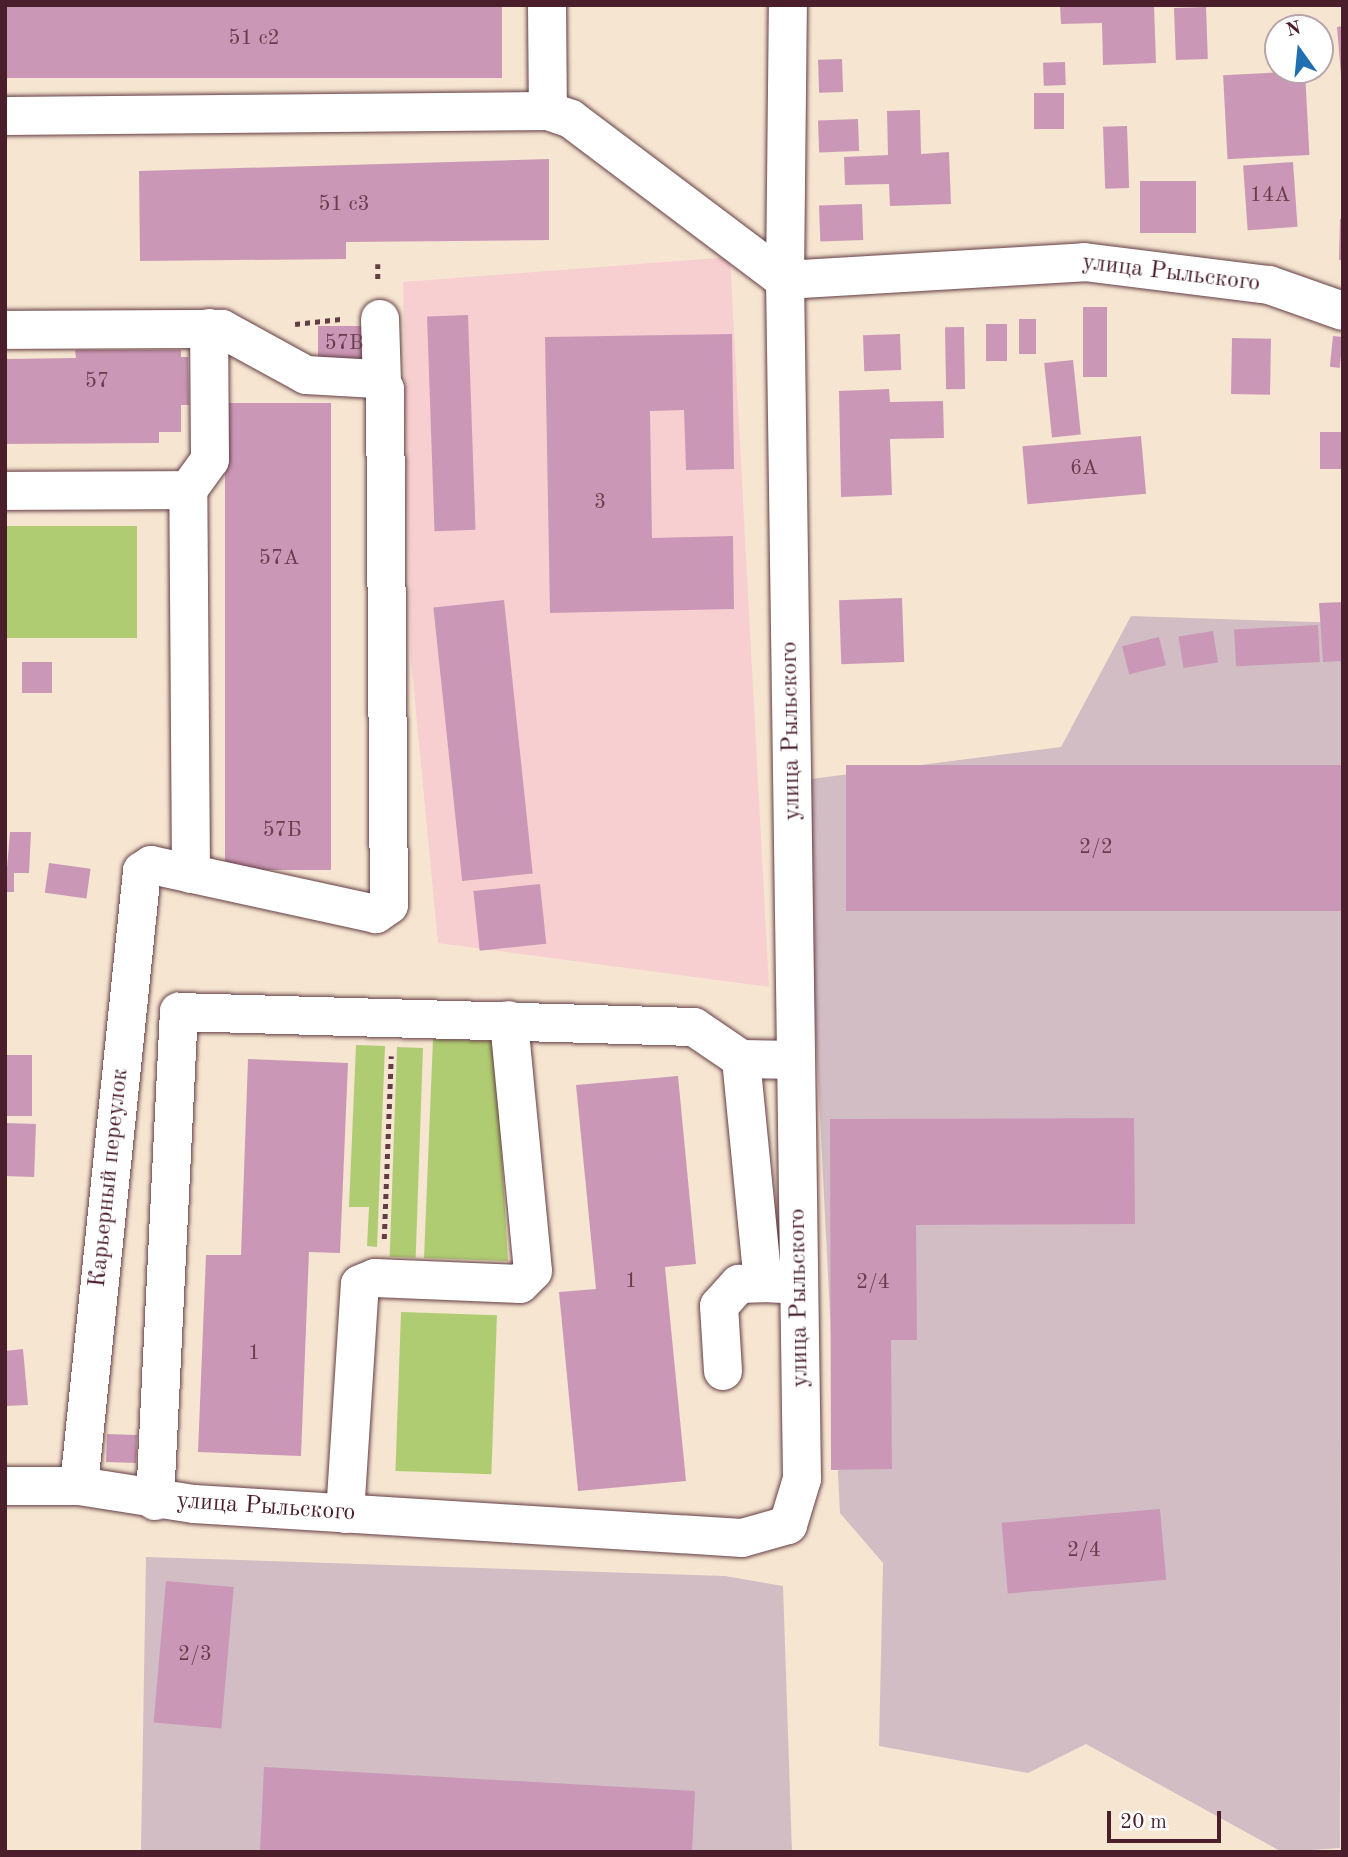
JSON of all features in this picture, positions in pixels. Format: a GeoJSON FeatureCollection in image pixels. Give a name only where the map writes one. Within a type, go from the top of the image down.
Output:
{"type":"FeatureCollection","features":[{"type":"Feature","properties":{"kind":"street"},"geometry":{"type":"LineString","coordinates":[[547,5],[548,111]]}},
{"type":"Feature","properties":{"kind":"street","name":"улица Рыльского"},"geometry":{"type":"LineString","coordinates":[[5,1486],[79,1486],[155,1501],[742,1538],[788,1525],[802,1479],[781,1284],[796,1060],[785,280],[788,5]]}},
{"type":"Feature","properties":{"kind":"street"},"geometry":{"type":"LineString","coordinates":[[5,116],[548,111],[571,119],[785,280]]}},
{"type":"Feature","properties":{"kind":"street","name":"улица Рыльского"},"geometry":{"type":"LineString","coordinates":[[785,280],[1084,261],[1269,285],[1343,311]]}},
{"type":"Feature","properties":{"kind":"street"},"geometry":{"type":"LineString","coordinates":[[209,328],[210,460],[188,490],[191,874],[376,914],[387,910],[380,319]]}},
{"type":"Feature","properties":{"kind":"street"},"geometry":{"type":"LineString","coordinates":[[5,330],[209,328],[248,341],[315,377],[382,382]]}},
{"type":"Feature","properties":{"kind":"street"},"geometry":{"type":"LineString","coordinates":[[5,491],[188,490]]}},
{"type":"Feature","properties":{"kind":"street","name":"Карьерный переулок"},"geometry":{"type":"LineString","coordinates":[[79,1486],[142,871],[151,865],[191,874]]}},
{"type":"Feature","properties":{"kind":"street"},"geometry":{"type":"LineString","coordinates":[[155,1501],[174,1021],[191,1009],[694,1027],[741,1059],[796,1060]]}},
{"type":"Feature","properties":{"kind":"street"},"geometry":{"type":"LineString","coordinates":[[345,1514],[354,1295],[359,1284],[382,1279],[530,1279],[509,1020]]}},
{"type":"Feature","properties":{"kind":"street"},"geometry":{"type":"LineString","coordinates":[[723,1371],[719,1306],[739,1284],[781,1284],[741,1059]]}},
{"type":"Feature","properties":{"kind":"path"},"geometry":{"type":"LineString","coordinates":[[248,341],[309,319],[380,319],[378,264]]}},
{"type":"Feature","properties":{"kind":"path"},"geometry":{"type":"LineString","coordinates":[[382,1279],[393,1016]]}},
{"type":"Feature","properties":{"kind":"shaded area"},"geometry":{"type":"Polygon","coordinates":[[[730,257],[769,987],[438,943],[411,660],[403,282],[730,257]]]}},
{"type":"Feature","properties":{"kind":"shaded area"},"geometry":{"type":"Polygon","coordinates":[[[1131,616],[1343,623],[1340,1848],[1282,1852],[1086,1744],[1028,1773],[879,1746],[883,1563],[840,1513],[803,780],[1061,747],[1131,616]]]}},
{"type":"Feature","properties":{"kind":"shaded area"},"geometry":{"type":"Polygon","coordinates":[[[146,1557],[725,1576],[783,1586],[792,1852],[141,1852],[146,1557]]]}},
{"type":"Feature","properties":{"kind":"green space"},"geometry":{"type":"Polygon","coordinates":[[[5,526],[137,526],[137,638],[5,638],[5,526]]]}},
{"type":"Feature","properties":{"kind":"green space"},"geometry":{"type":"Polygon","coordinates":[[[433,1039],[495,1041],[508,1261],[424,1258],[433,1039]]]}},
{"type":"Feature","properties":{"kind":"green space"},"geometry":{"type":"Polygon","coordinates":[[[356,1045],[385,1046],[377,1247],[367,1246],[369,1207],[349,1207],[356,1045]]]}},
{"type":"Feature","properties":{"kind":"green space"},"geometry":{"type":"Polygon","coordinates":[[[397,1047],[423,1048],[416,1258],[390,1257],[397,1047]]]}},
{"type":"Feature","properties":{"kind":"green space"},"geometry":{"type":"Polygon","coordinates":[[[401,1312],[497,1315],[491,1474],[395,1471],[401,1312]]]}},
{"type":"Feature","properties":{"kind":"building"},"geometry":{"type":"Polygon","coordinates":[[[5,5],[502,5],[502,78],[5,78],[5,5]]]}},
{"type":"Feature","properties":{"kind":"building"},"geometry":{"type":"Polygon","coordinates":[[[1060,5],[1154,5],[1156,63],[1103,65],[1102,23],[1061,24],[1060,5]]]}},
{"type":"Feature","properties":{"kind":"building"},"geometry":{"type":"Polygon","coordinates":[[[1206,7],[1208,59],[1176,60],[1174,8],[1206,7]]]}},
{"type":"Feature","properties":{"kind":"building"},"geometry":{"type":"Polygon","coordinates":[[[1343,26],[1343,75],[1341,75],[1337,27],[1343,26]]]}},
{"type":"Feature","properties":{"kind":"building"},"geometry":{"type":"Polygon","coordinates":[[[842,59],[843,92],[819,93],[818,60],[842,59]]]}},
{"type":"Feature","properties":{"kind":"building"},"geometry":{"type":"Polygon","coordinates":[[[1065,62],[1066,85],[1044,86],[1043,63],[1065,62]]]}},
{"type":"Feature","properties":{"kind":"building"},"geometry":{"type":"Polygon","coordinates":[[[1264,73],[1264,84],[1306,84],[1309,155],[1228,159],[1223,75],[1264,73]]]}},
{"type":"Feature","properties":{"kind":"building"},"geometry":{"type":"Polygon","coordinates":[[[1034,93],[1064,93],[1064,129],[1034,129],[1034,93]]]}},
{"type":"Feature","properties":{"kind":"building"},"geometry":{"type":"Polygon","coordinates":[[[920,110],[921,154],[949,152],[951,204],[890,206],[889,184],[845,185],[844,157],[888,155],[887,111],[920,110]]]}},
{"type":"Feature","properties":{"kind":"building"},"geometry":{"type":"Polygon","coordinates":[[[858,119],[859,151],[819,152],[818,120],[858,119]]]}},
{"type":"Feature","properties":{"kind":"building"},"geometry":{"type":"Polygon","coordinates":[[[1127,126],[1129,188],[1105,189],[1103,127],[1127,126]]]}},
{"type":"Feature","properties":{"kind":"building"},"geometry":{"type":"Polygon","coordinates":[[[549,159],[549,240],[346,242],[346,259],[140,261],[139,171],[549,159]]]}},
{"type":"Feature","properties":{"kind":"building"},"geometry":{"type":"Polygon","coordinates":[[[1293,162],[1298,227],[1248,230],[1243,165],[1293,162]]]}},
{"type":"Feature","properties":{"kind":"building"},"geometry":{"type":"Polygon","coordinates":[[[1140,181],[1196,181],[1196,233],[1140,233],[1140,181]]]}},
{"type":"Feature","properties":{"kind":"building"},"geometry":{"type":"Polygon","coordinates":[[[862,204],[863,240],[820,241],[819,206],[862,204]]]}},
{"type":"Feature","properties":{"kind":"building"},"geometry":{"type":"Polygon","coordinates":[[[1340,219],[1343,219],[1343,260],[1339,260],[1340,219]]]}},
{"type":"Feature","properties":{"kind":"building"},"geometry":{"type":"Polygon","coordinates":[[[1083,307],[1107,307],[1107,377],[1083,377],[1083,307]]]}},
{"type":"Feature","properties":{"kind":"building"},"geometry":{"type":"Polygon","coordinates":[[[468,315],[476,530],[435,531],[427,316],[468,315]]]}},
{"type":"Feature","properties":{"kind":"building"},"geometry":{"type":"Polygon","coordinates":[[[1019,319],[1036,319],[1036,354],[1019,354],[1019,319]]]}},
{"type":"Feature","properties":{"kind":"building"},"geometry":{"type":"Polygon","coordinates":[[[986,324],[1007,324],[1007,361],[986,361],[986,324]]]}},
{"type":"Feature","properties":{"kind":"building"},"geometry":{"type":"Polygon","coordinates":[[[318,326],[370,326],[370,361],[318,361],[318,326]]]}},
{"type":"Feature","properties":{"kind":"building"},"geometry":{"type":"Polygon","coordinates":[[[945,327],[964,327],[965,389],[946,389],[945,327]]]}},
{"type":"Feature","properties":{"kind":"building"},"geometry":{"type":"Polygon","coordinates":[[[732,334],[734,469],[686,470],[684,410],[650,411],[652,538],[733,536],[734,609],[550,613],[545,337],[732,334]]]}},
{"type":"Feature","properties":{"kind":"building"},"geometry":{"type":"Polygon","coordinates":[[[900,334],[901,370],[864,371],[863,335],[900,334]]]}},
{"type":"Feature","properties":{"kind":"building"},"geometry":{"type":"Polygon","coordinates":[[[1333,336],[1343,337],[1340,368],[1330,367],[1333,336]]]}},
{"type":"Feature","properties":{"kind":"building"},"geometry":{"type":"Polygon","coordinates":[[[1232,338],[1271,339],[1270,395],[1231,394],[1232,338]]]}},
{"type":"Feature","properties":{"kind":"building"},"geometry":{"type":"Polygon","coordinates":[[[75,350],[181,350],[181,357],[188,357],[189,405],[181,405],[181,432],[159,432],[159,443],[5,444],[5,359],[76,358],[75,350]]]}},
{"type":"Feature","properties":{"kind":"building"},"geometry":{"type":"Polygon","coordinates":[[[1073,360],[1081,435],[1052,438],[1044,363],[1073,360]]]}},
{"type":"Feature","properties":{"kind":"building"},"geometry":{"type":"Polygon","coordinates":[[[889,389],[890,402],[943,401],[944,438],[890,439],[892,495],[841,497],[839,391],[889,389]]]}},
{"type":"Feature","properties":{"kind":"building"},"geometry":{"type":"Polygon","coordinates":[[[225,403],[331,403],[331,870],[225,870],[225,403]]]}},
{"type":"Feature","properties":{"kind":"building"},"geometry":{"type":"Polygon","coordinates":[[[1320,432],[1343,432],[1343,469],[1320,469],[1320,432]]]}},
{"type":"Feature","properties":{"kind":"building"},"geometry":{"type":"Polygon","coordinates":[[[1141,436],[1146,494],[1028,504],[1022,446],[1141,436]]]}},
{"type":"Feature","properties":{"kind":"building"},"geometry":{"type":"Polygon","coordinates":[[[902,598],[904,662],[841,664],[839,600],[902,598]]]}},
{"type":"Feature","properties":{"kind":"building"},"geometry":{"type":"Polygon","coordinates":[[[504,600],[533,873],[462,881],[433,607],[504,600]]]}},
{"type":"Feature","properties":{"kind":"building"},"geometry":{"type":"Polygon","coordinates":[[[1343,602],[1343,661],[1323,662],[1319,603],[1343,602]]]}},
{"type":"Feature","properties":{"kind":"building"},"geometry":{"type":"Polygon","coordinates":[[[1318,625],[1320,662],[1236,666],[1234,629],[1318,625]]]}},
{"type":"Feature","properties":{"kind":"building"},"geometry":{"type":"Polygon","coordinates":[[[1213,631],[1218,663],[1183,668],[1178,636],[1213,631]]]}},
{"type":"Feature","properties":{"kind":"building"},"geometry":{"type":"Polygon","coordinates":[[[1159,637],[1166,665],[1129,674],[1122,646],[1159,637]]]}},
{"type":"Feature","properties":{"kind":"building"},"geometry":{"type":"Polygon","coordinates":[[[22,662],[52,662],[52,693],[22,693],[22,662]]]}},
{"type":"Feature","properties":{"kind":"building"},"geometry":{"type":"Polygon","coordinates":[[[846,765],[1343,765],[1343,911],[846,911],[846,765]]]}},
{"type":"Feature","properties":{"kind":"building"},"geometry":{"type":"Polygon","coordinates":[[[10,832],[31,832],[29,873],[14,873],[14,892],[5,892],[10,832]]]}},
{"type":"Feature","properties":{"kind":"building"},"geometry":{"type":"Polygon","coordinates":[[[49,863],[91,869],[86,899],[45,893],[49,863]]]}},
{"type":"Feature","properties":{"kind":"building"},"geometry":{"type":"Polygon","coordinates":[[[540,884],[546,944],[480,951],[473,891],[540,884]]]}},
{"type":"Feature","properties":{"kind":"building"},"geometry":{"type":"Polygon","coordinates":[[[5,1055],[32,1055],[32,1116],[5,1116],[5,1055]]]}},
{"type":"Feature","properties":{"kind":"building"},"geometry":{"type":"Polygon","coordinates":[[[248,1059],[348,1063],[340,1253],[309,1252],[301,1456],[198,1452],[206,1255],[241,1255],[248,1059]]]}},
{"type":"Feature","properties":{"kind":"building"},"geometry":{"type":"Polygon","coordinates":[[[678,1076],[696,1264],[665,1267],[686,1481],[578,1491],[559,1292],[596,1289],[576,1085],[678,1076]]]}},
{"type":"Feature","properties":{"kind":"building"},"geometry":{"type":"Polygon","coordinates":[[[1134,1118],[1135,1224],[916,1225],[917,1340],[891,1340],[892,1469],[831,1470],[830,1119],[1134,1118]]]}},
{"type":"Feature","properties":{"kind":"building"},"geometry":{"type":"Polygon","coordinates":[[[5,1123],[36,1124],[34,1177],[5,1176],[5,1123]]]}},
{"type":"Feature","properties":{"kind":"building"},"geometry":{"type":"Polygon","coordinates":[[[23,1349],[28,1405],[5,1406],[5,1351],[23,1349]]]}},
{"type":"Feature","properties":{"kind":"building"},"geometry":{"type":"Polygon","coordinates":[[[107,1434],[137,1435],[136,1463],[106,1462],[107,1434]]]}},
{"type":"Feature","properties":{"kind":"building"},"geometry":{"type":"Polygon","coordinates":[[[1160,1509],[1166,1580],[1008,1594],[1002,1523],[1160,1509]]]}},
{"type":"Feature","properties":{"kind":"building"},"geometry":{"type":"Polygon","coordinates":[[[166,1581],[234,1587],[221,1728],[154,1722],[166,1581]]]}},
{"type":"Feature","properties":{"kind":"building"},"geometry":{"type":"Polygon","coordinates":[[[264,1767],[695,1791],[692,1852],[260,1852],[264,1767]]]}}]}
